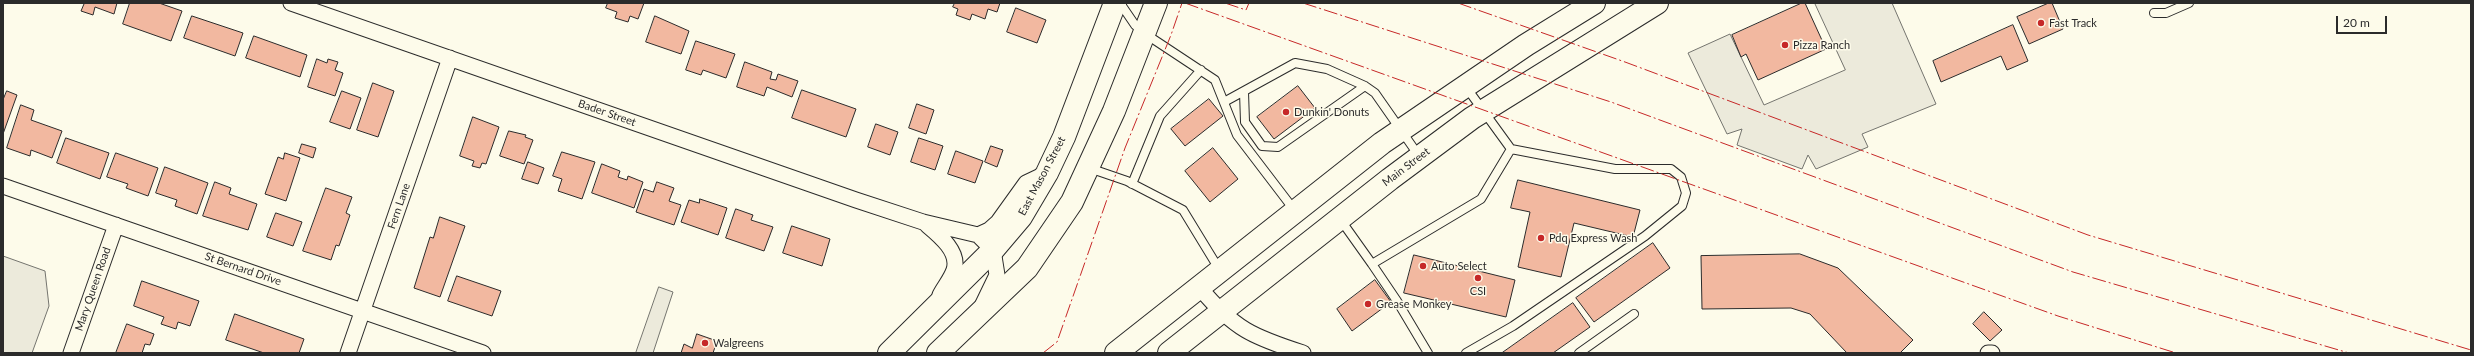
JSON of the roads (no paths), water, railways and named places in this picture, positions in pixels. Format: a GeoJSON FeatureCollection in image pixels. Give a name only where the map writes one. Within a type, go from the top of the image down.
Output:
{"type":"FeatureCollection","features":[{"type":"Feature","properties":{"kind":"main road","name":"East Mason Street"},"geometry":{"type":"LineString","coordinates":[[888,353],[993,250],[1021,217],[1046,174],[1064,136],[1115,3]]}},
{"type":"Feature","properties":{"kind":"main road"},"geometry":{"type":"LineString","coordinates":[[938,353],[1027,268],[1072,202],[1088,168],[1156,3]]}},
{"type":"Feature","properties":{"kind":"main road"},"geometry":{"type":"LineString","coordinates":[[1116,353],[1402,130],[1526,45],[1594,3]]}},
{"type":"Feature","properties":{"kind":"main road","name":"Main Street"},"geometry":{"type":"LineString","coordinates":[[1169,353],[1420,156],[1484,111],[1657,3]]}},
{"type":"Feature","properties":{"kind":"street","name":"Bader Street"},"geometry":{"type":"LineString","coordinates":[[291,3],[923,222],[978,235]]}},
{"type":"Feature","properties":{"kind":"street","name":"Fern Lane"},"geometry":{"type":"LineString","coordinates":[[348,353],[450,58]]}},
{"type":"Feature","properties":{"kind":"street"},"geometry":{"type":"LineString","coordinates":[[974,320],[997,275],[993,250],[978,235],[989,230],[998,222],[1026,183],[1046,174]]}},
{"type":"Feature","properties":{"kind":"street","name":"St Bernard Drive"},"geometry":{"type":"LineString","coordinates":[[3,186],[483,353]]}},
{"type":"Feature","properties":{"kind":"street","name":"Bader Street"},"geometry":{"type":"LineString","coordinates":[[923,222],[945,239],[952,251],[954,269],[933,309]]}},
{"type":"Feature","properties":{"kind":"street","name":"Mary Queen Road"},"geometry":{"type":"LineString","coordinates":[[71,353],[116,225]]}},
{"type":"Feature","properties":{"kind":"street"},"geometry":{"type":"LineString","coordinates":[[1200,288],[1221,313],[1240,328],[1260,339],[1303,353]]}},
{"type":"Feature","properties":{"kind":"lane"},"geometry":{"type":"LineString","coordinates":[[1120,3],[1135,25],[1144,33],[1215,80],[1237,135],[1295,212]]}},
{"type":"Feature","properties":{"kind":"lane"},"geometry":{"type":"LineString","coordinates":[[2154,13],[2166,13],[2190,3]]}},
{"type":"Feature","properties":{"kind":"lane"},"geometry":{"type":"LineString","coordinates":[[1224,102],[1295,63],[1327,69],[1365,86],[1381,99],[1420,156]]}},
{"type":"Feature","properties":{"kind":"lane"},"geometry":{"type":"LineString","coordinates":[[1132,184],[1160,116],[1201,70]]}},
{"type":"Feature","properties":{"kind":"lane"},"geometry":{"type":"LineString","coordinates":[[1244,92],[1245,122],[1262,146],[1278,147],[1365,86]]}},
{"type":"Feature","properties":{"kind":"lane"},"geometry":{"type":"LineString","coordinates":[[1466,86],[1510,149],[1615,169],[1671,169],[1681,177],[1686,193],[1682,206],[1645,236],[1513,326],[1466,353]]}},
{"type":"Feature","properties":{"kind":"lane"},"geometry":{"type":"LineString","coordinates":[[1372,264],[1481,199],[1510,149]]}},
{"type":"Feature","properties":{"kind":"lane"},"geometry":{"type":"LineString","coordinates":[[1088,168],[1132,184],[1182,210],[1221,272]]}},
{"type":"Feature","properties":{"kind":"lane"},"geometry":{"type":"LineString","coordinates":[[1340,219],[1397,301],[1428,353]]}},
{"type":"Feature","properties":{"kind":"lane"},"geometry":{"type":"LineString","coordinates":[[1579,353],[1634,314]]}},
{"type":"Feature","properties":{"kind":"place","name":"Fast Track"},"geometry":{"type":"Point","coordinates":[2041,23]}},
{"type":"Feature","properties":{"kind":"place","name":"Pizza Ranch"},"geometry":{"type":"Point","coordinates":[1785,45]}},
{"type":"Feature","properties":{"kind":"place","name":"Dunkin' Donuts"},"geometry":{"type":"Point","coordinates":[1286,112]}},
{"type":"Feature","properties":{"kind":"place","name":"Pdq Express Wash"},"geometry":{"type":"Point","coordinates":[1541,238]}},
{"type":"Feature","properties":{"kind":"place","name":"Auto Select"},"geometry":{"type":"Point","coordinates":[1423,266]}},
{"type":"Feature","properties":{"kind":"place","name":"CSI"},"geometry":{"type":"Point","coordinates":[1478,278]}},
{"type":"Feature","properties":{"kind":"place","name":"Grease Monkey"},"geometry":{"type":"Point","coordinates":[1368,304]}},
{"type":"Feature","properties":{"kind":"place","name":"Walgreens"},"geometry":{"type":"Point","coordinates":[705,343]}}]}
